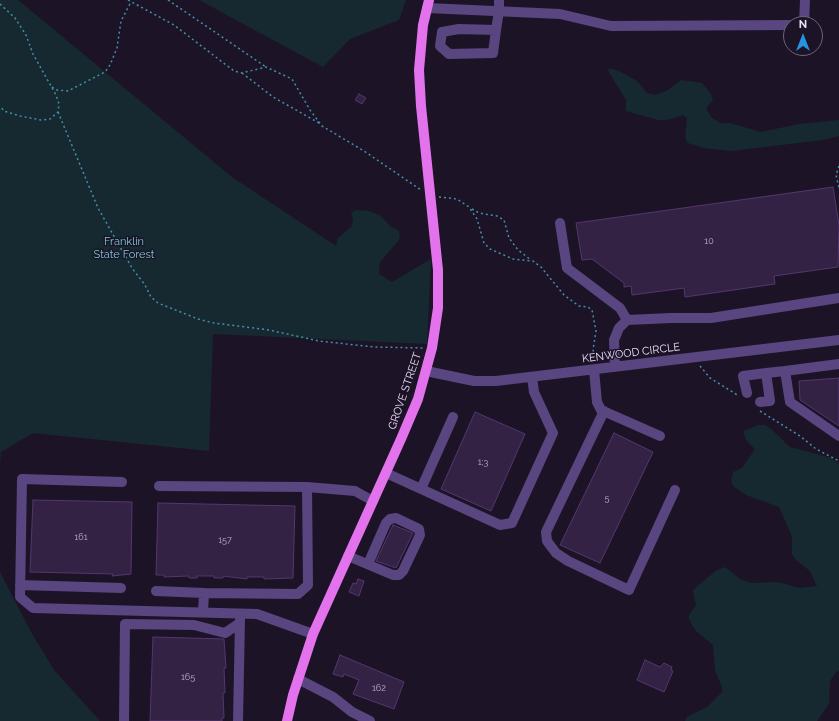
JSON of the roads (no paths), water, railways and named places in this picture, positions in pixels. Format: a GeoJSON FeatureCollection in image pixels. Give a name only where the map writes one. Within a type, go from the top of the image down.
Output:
{"type":"FeatureCollection","features":[{"type":"Feature","properties":{"kind":"main road","name":"GROVE STREET"},"geometry":{"type":"LineString","coordinates":[[287,721],[298,678],[313,634],[418,399],[432,348],[438,308],[439,285],[420,85],[420,49],[428,4]]}},
{"type":"Feature","properties":{"kind":"street"},"geometry":{"type":"LineString","coordinates":[[496,30],[459,29],[442,32],[440,46],[449,54],[493,53],[499,11],[499,0]]}},
{"type":"Feature","properties":{"kind":"street"},"geometry":{"type":"LineString","coordinates":[[804,16],[805,0]]}},
{"type":"Feature","properties":{"kind":"street"},"geometry":{"type":"LineString","coordinates":[[428,4],[499,11],[560,14],[611,26],[783,25]]}},
{"type":"Feature","properties":{"kind":"street"},"geometry":{"type":"LineString","coordinates":[[560,223],[567,268],[620,308],[627,320]]}},
{"type":"Feature","properties":{"kind":"street"},"geometry":{"type":"LineString","coordinates":[[612,367],[614,340],[619,328],[627,320],[723,317],[839,298]]}},
{"type":"Feature","properties":{"kind":"street","name":"KENWOOD CIRCLE"},"geometry":{"type":"LineString","coordinates":[[426,371],[474,381],[496,382],[839,340]]}},
{"type":"Feature","properties":{"kind":"street"},"geometry":{"type":"LineString","coordinates":[[744,396],[743,376],[839,364]]}},
{"type":"Feature","properties":{"kind":"street"},"geometry":{"type":"LineString","coordinates":[[594,370],[598,407],[660,436]]}},
{"type":"Feature","properties":{"kind":"street"},"geometry":{"type":"LineString","coordinates":[[785,371],[790,402],[839,436]]}},
{"type":"Feature","properties":{"kind":"street"},"geometry":{"type":"LineString","coordinates":[[758,405],[770,401],[766,373]]}},
{"type":"Feature","properties":{"kind":"street"},"geometry":{"type":"LineString","coordinates":[[386,473],[500,525],[512,524],[553,433],[534,392],[532,377]]}},
{"type":"Feature","properties":{"kind":"street"},"geometry":{"type":"LineString","coordinates":[[604,411],[546,532],[547,541],[556,553],[568,561],[629,590],[675,490]]}},
{"type":"Feature","properties":{"kind":"street"},"geometry":{"type":"LineString","coordinates":[[421,489],[453,417]]}},
{"type":"Feature","properties":{"kind":"street"},"geometry":{"type":"LineString","coordinates":[[122,482],[22,479],[20,597],[33,608],[203,612],[240,618],[257,614],[313,634]]}},
{"type":"Feature","properties":{"kind":"street"},"geometry":{"type":"LineString","coordinates":[[159,486],[307,487],[355,491],[373,501]]}},
{"type":"Feature","properties":{"kind":"street"},"geometry":{"type":"LineString","coordinates":[[156,591],[298,594],[308,585],[307,487]]}},
{"type":"Feature","properties":{"kind":"street"},"geometry":{"type":"LineString","coordinates":[[348,556],[393,575],[399,575],[403,571],[420,535],[419,529],[396,518],[390,519],[386,523],[368,564]]}},
{"type":"Feature","properties":{"kind":"street"},"geometry":{"type":"LineString","coordinates":[[20,585],[121,588]]}},
{"type":"Feature","properties":{"kind":"street"},"geometry":{"type":"LineString","coordinates":[[203,612],[204,592]]}},
{"type":"Feature","properties":{"kind":"street"},"geometry":{"type":"LineString","coordinates":[[124,721],[124,624],[194,625],[225,633],[240,618]]}},
{"type":"Feature","properties":{"kind":"street"},"geometry":{"type":"LineString","coordinates":[[238,721],[240,618]]}},
{"type":"Feature","properties":{"kind":"street"},"geometry":{"type":"LineString","coordinates":[[298,678],[333,697],[352,712],[370,721]]}},
{"type":"Feature","properties":{"kind":"park label","name":"Franklin State Forest"},"geometry":{"type":"Point","coordinates":[124,248]}}]}
